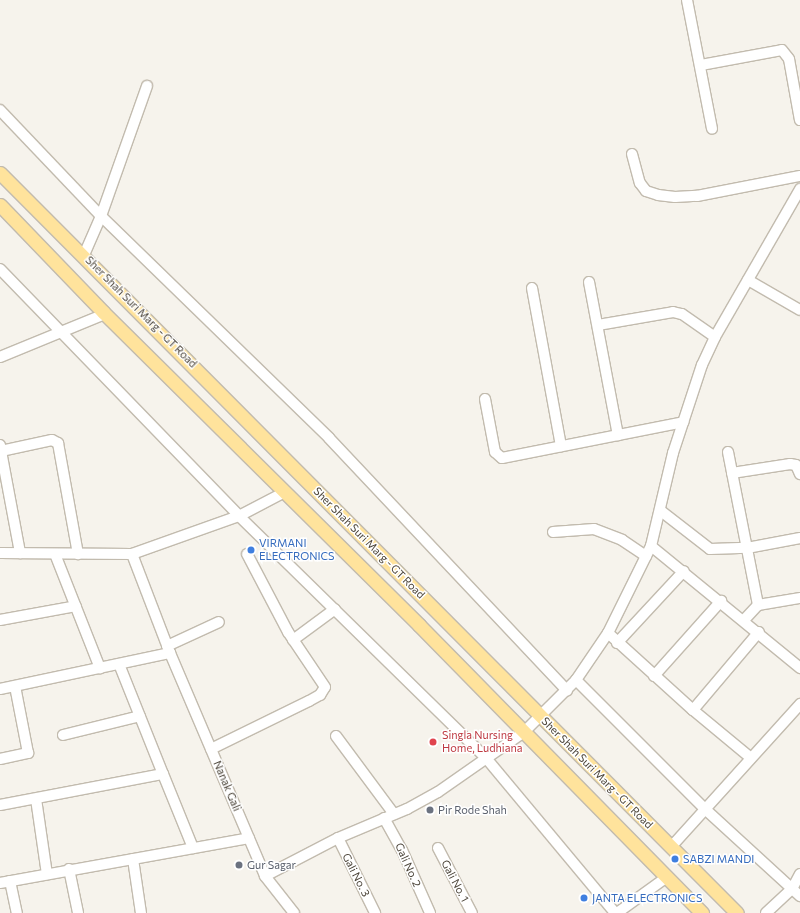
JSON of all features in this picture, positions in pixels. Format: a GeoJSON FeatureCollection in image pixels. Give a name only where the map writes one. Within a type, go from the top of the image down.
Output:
{"type":"FeatureCollection","features":[{"type":"Feature","properties":{"kind":"main road","name":"Sher Shah Suri Marg - GT Road"},"geometry":{"type":"LineString","coordinates":[[0,173],[84,255],[736,913]]}},
{"type":"Feature","properties":{"kind":"main road","name":"Sher Shah Suri Marg - GT Road"},"geometry":{"type":"LineString","coordinates":[[0,205],[105,314],[285,492],[702,913]]}},
{"type":"Feature","properties":{"kind":"street"},"geometry":{"type":"LineString","coordinates":[[687,0],[712,129]]}},
{"type":"Feature","properties":{"kind":"street"},"geometry":{"type":"LineString","coordinates":[[700,65],[782,50],[789,59],[800,120]]}},
{"type":"Feature","properties":{"kind":"street"},"geometry":{"type":"LineString","coordinates":[[84,255],[101,216],[147,86]]}},
{"type":"Feature","properties":{"kind":"street"},"geometry":{"type":"LineString","coordinates":[[0,110],[101,216],[329,438],[567,691]]}},
{"type":"Feature","properties":{"kind":"street"},"geometry":{"type":"LineString","coordinates":[[632,154],[640,184],[646,191],[663,196],[697,196],[800,176]]}},
{"type":"Feature","properties":{"kind":"street"},"geometry":{"type":"LineString","coordinates":[[265,876],[338,838],[389,816],[438,792],[524,732],[567,691],[576,680],[608,633],[651,546],[661,511],[673,453],[715,337],[799,192]]}},
{"type":"Feature","properties":{"kind":"street"},"geometry":{"type":"LineString","coordinates":[[0,269],[64,332],[239,516],[486,758],[616,913],[667,877]]}},
{"type":"Feature","properties":{"kind":"street"},"geometry":{"type":"LineString","coordinates":[[748,280],[800,310]]}},
{"type":"Feature","properties":{"kind":"street"},"geometry":{"type":"LineString","coordinates":[[589,282],[618,435]]}},
{"type":"Feature","properties":{"kind":"street"},"geometry":{"type":"LineString","coordinates":[[532,288],[560,446]]}},
{"type":"Feature","properties":{"kind":"street"},"geometry":{"type":"LineString","coordinates":[[598,325],[673,312],[682,314],[715,337]]}},
{"type":"Feature","properties":{"kind":"street"},"geometry":{"type":"LineString","coordinates":[[0,357],[105,314]]}},
{"type":"Feature","properties":{"kind":"street"},"geometry":{"type":"LineString","coordinates":[[485,399],[498,456],[502,458],[683,422]]}},
{"type":"Feature","properties":{"kind":"street"},"geometry":{"type":"LineString","coordinates":[[20,553],[1,448],[52,440],[58,443],[78,554]]}},
{"type":"Feature","properties":{"kind":"street"},"geometry":{"type":"LineString","coordinates":[[728,452],[758,606]]}},
{"type":"Feature","properties":{"kind":"street"},"geometry":{"type":"LineString","coordinates":[[732,473],[790,464],[796,465],[800,474]]}},
{"type":"Feature","properties":{"kind":"street"},"geometry":{"type":"LineString","coordinates":[[0,553],[132,554],[239,516],[285,492]]}},
{"type":"Feature","properties":{"kind":"street"},"geometry":{"type":"LineString","coordinates":[[661,511],[710,549],[747,548],[800,538]]}},
{"type":"Feature","properties":{"kind":"street"},"geometry":{"type":"LineString","coordinates":[[553,532],[594,529],[622,540],[646,556]]}},
{"type":"Feature","properties":{"kind":"street"},"geometry":{"type":"LineString","coordinates":[[651,546],[759,632],[800,668]]}},
{"type":"Feature","properties":{"kind":"street"},"geometry":{"type":"LineString","coordinates":[[55,554],[100,668]]}},
{"type":"Feature","properties":{"kind":"street","name":"Nanak Gali"},"geometry":{"type":"LineString","coordinates":[[132,554],[168,650],[265,876],[294,913]]}},
{"type":"Feature","properties":{"kind":"street"},"geometry":{"type":"LineString","coordinates":[[211,749],[310,701],[324,690],[324,682],[293,640],[247,554]]}},
{"type":"Feature","properties":{"kind":"street"},"geometry":{"type":"LineString","coordinates":[[617,643],[684,571]]}},
{"type":"Feature","properties":{"kind":"street"},"geometry":{"type":"LineString","coordinates":[[744,620],[758,606],[800,598]]}},
{"type":"Feature","properties":{"kind":"street"},"geometry":{"type":"LineString","coordinates":[[654,676],[721,601]]}},
{"type":"Feature","properties":{"kind":"street"},"geometry":{"type":"LineString","coordinates":[[0,620],[76,606]]}},
{"type":"Feature","properties":{"kind":"street"},"geometry":{"type":"LineString","coordinates":[[293,640],[335,609]]}},
{"type":"Feature","properties":{"kind":"street"},"geometry":{"type":"LineString","coordinates":[[0,689],[118,664],[168,650],[219,622]]}},
{"type":"Feature","properties":{"kind":"street"},"geometry":{"type":"LineString","coordinates":[[693,710],[759,632]]}},
{"type":"Feature","properties":{"kind":"street"},"geometry":{"type":"LineString","coordinates":[[608,633],[654,676],[751,758]]}},
{"type":"Feature","properties":{"kind":"street"},"geometry":{"type":"LineString","coordinates":[[118,664],[193,848]]}},
{"type":"Feature","properties":{"kind":"street"},"geometry":{"type":"LineString","coordinates":[[576,680],[705,809],[800,896]]}},
{"type":"Feature","properties":{"kind":"street"},"geometry":{"type":"LineString","coordinates":[[0,759],[28,753],[15,686]]}},
{"type":"Feature","properties":{"kind":"street"},"geometry":{"type":"LineString","coordinates":[[671,847],[800,704]]}},
{"type":"Feature","properties":{"kind":"street"},"geometry":{"type":"LineString","coordinates":[[63,735],[140,716]]}},
{"type":"Feature","properties":{"kind":"street","name":"Gali No. 2"},"geometry":{"type":"LineString","coordinates":[[336,736],[389,816],[402,850],[430,913]]}},
{"type":"Feature","properties":{"kind":"street"},"geometry":{"type":"LineString","coordinates":[[0,805],[163,774]]}},
{"type":"Feature","properties":{"kind":"street"},"geometry":{"type":"LineString","coordinates":[[36,798],[47,874]]}},
{"type":"Feature","properties":{"kind":"street"},"geometry":{"type":"LineString","coordinates":[[0,883],[69,869],[249,838]]}},
{"type":"Feature","properties":{"kind":"street","name":"Gali No. 3"},"geometry":{"type":"LineString","coordinates":[[338,838],[375,913]]}},
{"type":"Feature","properties":{"kind":"street","name":"Gali No. 1"},"geometry":{"type":"LineString","coordinates":[[438,848],[472,913]]}},
{"type":"Feature","properties":{"kind":"street"},"geometry":{"type":"LineString","coordinates":[[134,859],[141,913]]}},
{"type":"Feature","properties":{"kind":"street"},"geometry":{"type":"LineString","coordinates":[[69,869],[78,913]]}},
{"type":"Feature","properties":{"kind":"street"},"geometry":{"type":"LineString","coordinates":[[766,913],[792,888],[800,874]]}},
{"type":"Feature","properties":{"kind":"street"},"geometry":{"type":"LineString","coordinates":[[10,881],[17,913]]}},
{"type":"Feature","properties":{"kind":"place","name":"VIRMANI ELECTRONICS"},"geometry":{"type":"Point","coordinates":[251,550]}},
{"type":"Feature","properties":{"kind":"place","name":"Singla Nursing Home, Ludhiana"},"geometry":{"type":"Point","coordinates":[433,742]}},
{"type":"Feature","properties":{"kind":"place","name":"Pir Rode Shah"},"geometry":{"type":"Point","coordinates":[430,810]}},
{"type":"Feature","properties":{"kind":"place","name":"SABZI MANDI"},"geometry":{"type":"Point","coordinates":[675,859]}},
{"type":"Feature","properties":{"kind":"place","name":"Gur Sagar"},"geometry":{"type":"Point","coordinates":[239,865]}},
{"type":"Feature","properties":{"kind":"place","name":"JANTA ELECTRONICS"},"geometry":{"type":"Point","coordinates":[584,898]}}]}
